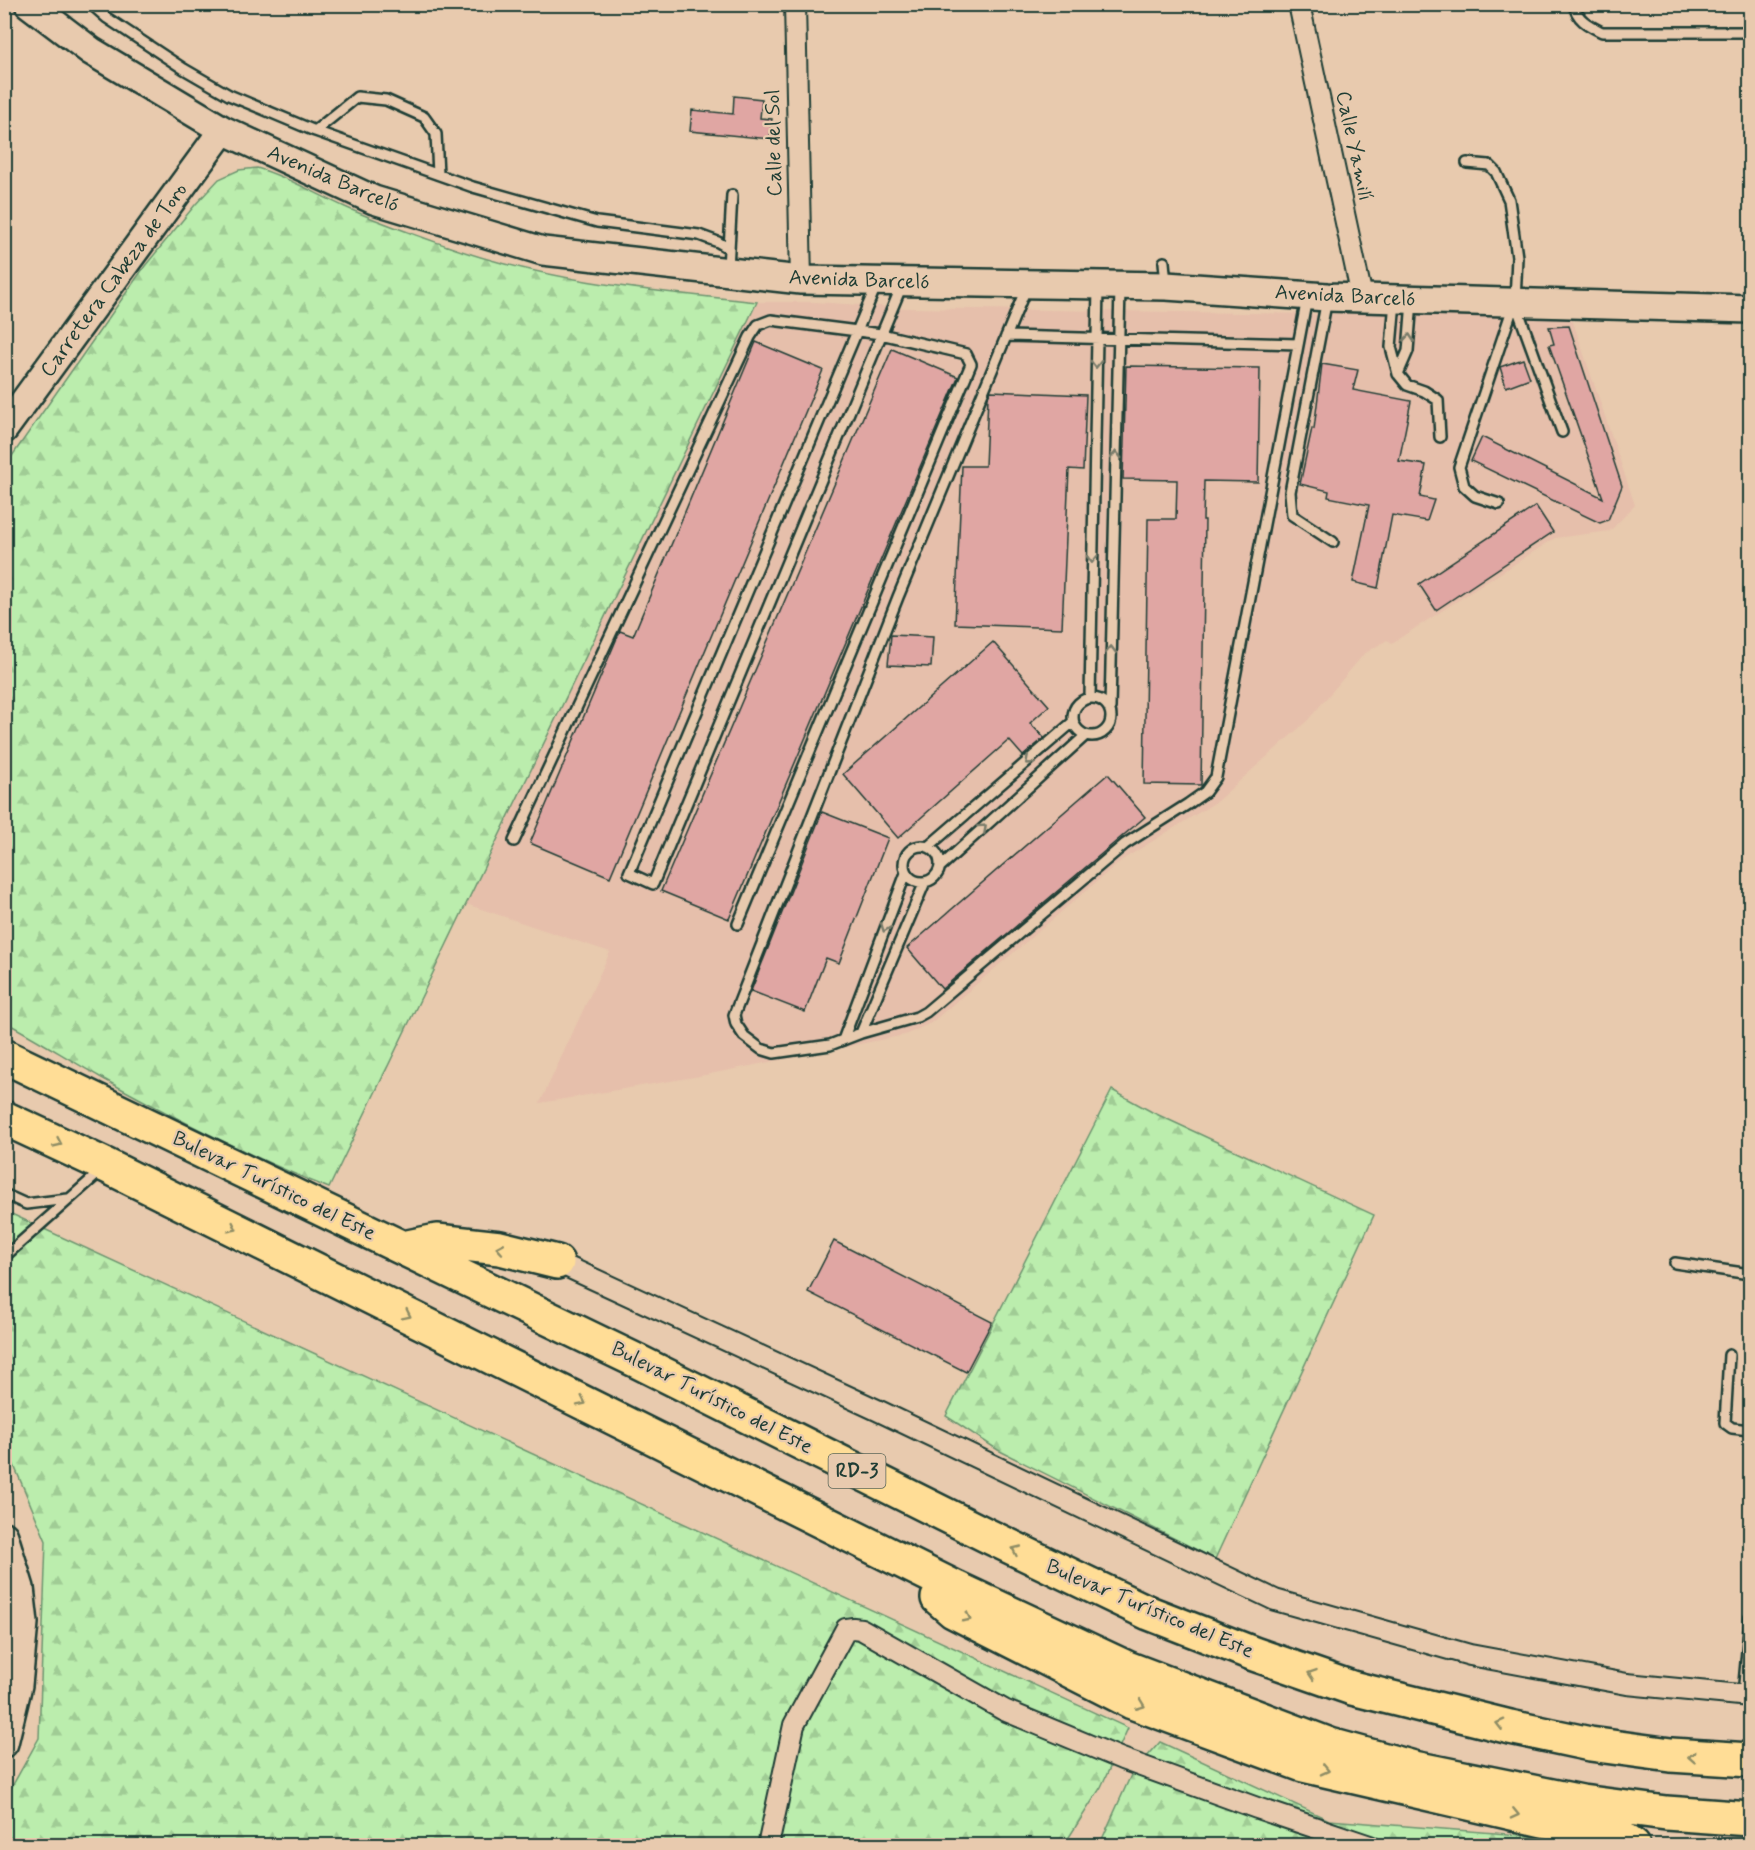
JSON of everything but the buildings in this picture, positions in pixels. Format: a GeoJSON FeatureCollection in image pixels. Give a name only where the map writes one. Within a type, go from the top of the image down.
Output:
{"type":"FeatureCollection","features":[{"type":"Feature","properties":{"kind":"highway","name":"Bulevar Turístico del Este"},"geometry":{"type":"LineString","coordinates":[[4,1056],[633,1359],[1006,1545],[1149,1613],[1254,1654],[1352,1688],[1510,1727],[1590,1744],[1671,1755],[1750,1760]]}},
{"type":"Feature","properties":{"kind":"highway"},"geometry":{"type":"LineString","coordinates":[[4,1118],[107,1166],[956,1588],[1127,1668],[1330,1745],[1414,1768],[1582,1802],[1666,1813],[1750,1819]]}},
{"type":"Feature","properties":{"kind":"highway"},"geometry":{"type":"LineString","coordinates":[[403,1248],[437,1241],[500,1248],[557,1262]]}},
{"type":"Feature","properties":{"kind":"highway"},"geometry":{"type":"LineString","coordinates":[[889,1555],[953,1611],[1132,1702],[1303,1765],[1608,1835],[1623,1839],[1633,1845]]}},
{"type":"Feature","properties":{"kind":"street","name":"Avenida Barceló"},"geometry":{"type":"LineString","coordinates":[[29,4],[91,51],[222,130],[374,200],[543,251],[728,260],[801,280],[1109,285],[1165,274],[1318,296],[1750,309]]}},
{"type":"Feature","properties":{"kind":"street","name":"Calle del Sol"},"geometry":{"type":"LineString","coordinates":[[795,4],[801,280]]}},
{"type":"Feature","properties":{"kind":"street","name":"Calle Yamilí"},"geometry":{"type":"LineString","coordinates":[[1299,4],[1362,297]]}},
{"type":"Feature","properties":{"kind":"street","name":"Carretera Cabeza de Toro"},"geometry":{"type":"LineString","coordinates":[[4,429],[222,130]]}},
{"type":"Feature","properties":{"kind":"street"},"geometry":{"type":"LineString","coordinates":[[557,1262],[878,1410],[1275,1600],[1470,1655],[1627,1684],[1747,1696]]}},
{"type":"Feature","properties":{"kind":"street"},"geometry":{"type":"LineString","coordinates":[[4,1536],[20,1588],[24,1623],[18,1685],[4,1743]]}},
{"type":"Feature","properties":{"kind":"street"},"geometry":{"type":"LineString","coordinates":[[768,1845],[794,1725],[846,1629],[853,1628],[861,1629],[1004,1710],[1122,1760],[1370,1845]]}},
{"type":"Feature","properties":{"kind":"lane"},"geometry":{"type":"LineString","coordinates":[[91,4],[107,18],[184,69],[229,95],[315,131],[473,187],[597,222],[699,235],[718,242],[728,260]]}},
{"type":"Feature","properties":{"kind":"lane"},"geometry":{"type":"LineString","coordinates":[[1574,4],[1575,11],[1586,24],[1602,32],[1750,32]]}},
{"type":"Feature","properties":{"kind":"lane"},"geometry":{"type":"LineString","coordinates":[[315,131],[357,97],[386,100],[424,117],[436,134],[438,174]]}},
{"type":"Feature","properties":{"kind":"lane"},"geometry":{"type":"LineString","coordinates":[[1467,163],[1489,165],[1496,172],[1509,200],[1517,257],[1515,302],[1459,467],[1464,486],[1475,496],[1498,504]]}},
{"type":"Feature","properties":{"kind":"lane"},"geometry":{"type":"LineString","coordinates":[[728,260],[732,195]]}},
{"type":"Feature","properties":{"kind":"lane"},"geometry":{"type":"LineString","coordinates":[[891,281],[881,334],[653,884],[629,873],[858,330],[891,281]]}},
{"type":"Feature","properties":{"kind":"lane"},"geometry":{"type":"LineString","coordinates":[[1028,284],[898,597],[734,1015],[736,1024],[744,1036],[761,1049],[774,1053],[830,1045],[861,1033],[917,1017],[926,1012],[1125,844],[1205,792],[1216,777],[1298,344],[1318,296]]}},
{"type":"Feature","properties":{"kind":"lane"},"geometry":{"type":"LineString","coordinates":[[1090,697],[1096,338],[1109,285]]}},
{"type":"Feature","properties":{"kind":"lane"},"geometry":{"type":"LineString","coordinates":[[1109,285],[1119,339],[1111,714],[1108,727],[1098,735],[1086,735],[1080,732],[1073,722],[1073,711],[1084,699],[1090,697],[1102,699],[1110,708]]}},
{"type":"Feature","properties":{"kind":"lane"},"geometry":{"type":"LineString","coordinates":[[1318,296],[1290,492],[1292,514],[1333,542]]}},
{"type":"Feature","properties":{"kind":"lane"},"geometry":{"type":"LineString","coordinates":[[1404,299],[1391,347],[1398,374],[1407,385],[1424,391],[1438,400],[1440,436]]}},
{"type":"Feature","properties":{"kind":"lane"},"geometry":{"type":"LineString","coordinates":[[1398,374],[1408,351],[1404,299]]}},
{"type":"Feature","properties":{"kind":"lane"},"geometry":{"type":"LineString","coordinates":[[1515,302],[1562,432]]}},
{"type":"Feature","properties":{"kind":"lane"},"geometry":{"type":"LineString","coordinates":[[514,841],[750,337],[758,325],[771,320],[858,330],[966,354],[971,364],[738,924]]}},
{"type":"Feature","properties":{"kind":"lane"},"geometry":{"type":"LineString","coordinates":[[1006,336],[1298,344]]}},
{"type":"Feature","properties":{"kind":"lane"},"geometry":{"type":"LineString","coordinates":[[843,1040],[906,873],[904,862],[908,852],[917,846],[928,846],[1073,722]]}},
{"type":"Feature","properties":{"kind":"lane"},"geometry":{"type":"LineString","coordinates":[[906,873],[914,880],[925,882],[935,877],[940,867],[1086,735]]}},
{"type":"Feature","properties":{"kind":"lane"},"geometry":{"type":"LineString","coordinates":[[928,846],[938,855],[940,867]]}},
{"type":"Feature","properties":{"kind":"lane"},"geometry":{"type":"LineString","coordinates":[[861,1033],[925,882]]}},
{"type":"Feature","properties":{"kind":"lane"},"geometry":{"type":"LineString","coordinates":[[4,1257],[107,1166]]}},
{"type":"Feature","properties":{"kind":"lane"},"geometry":{"type":"LineString","coordinates":[[4,1194],[26,1204],[68,1199]]}},
{"type":"Feature","properties":{"kind":"lane"},"geometry":{"type":"LineString","coordinates":[[1675,1263],[1750,1274]]}},
{"type":"Feature","properties":{"kind":"lane"},"geometry":{"type":"LineString","coordinates":[[1729,1354],[1725,1423],[1732,1428],[1750,1430]]}},
{"type":"Feature","properties":{"kind":"lane"},"geometry":{"type":"LineString","coordinates":[[1747,1696],[1750,1618]]}},
{"type":"Feature","properties":{"kind":"shaded area"},"geometry":{"type":"Polygon","coordinates":[[[757,302],[814,302],[907,308],[1313,314],[1507,311],[1571,316],[1635,505],[1610,531],[1555,538],[1392,643],[1387,640],[1364,654],[1307,721],[1216,802],[1122,860],[931,1023],[905,1035],[700,1076],[540,1103],[610,952],[466,904],[757,302]]]}},
{"type":"Feature","properties":{"kind":"green space"},"geometry":{"type":"Polygon","coordinates":[[[257,168],[291,181],[370,218],[485,258],[562,277],[679,294],[757,302],[329,1188],[241,1150],[184,1122],[5,1022],[5,466],[145,266],[195,205],[219,179],[239,170],[257,168]]]}},
{"type":"Feature","properties":{"kind":"green space"},"geometry":{"type":"Polygon","coordinates":[[[1112,1090],[1152,1112],[1374,1215],[1215,1559],[998,1450],[946,1416],[1112,1090]]]}},
{"type":"Feature","properties":{"kind":"green space"},"geometry":{"type":"Polygon","coordinates":[[[5,1211],[1128,1728],[1101,1787],[1064,1845],[5,1846],[5,1799],[39,1738],[46,1541],[5,1444],[5,1211]]]}},
{"type":"Feature","properties":{"kind":"green space"},"geometry":{"type":"Polygon","coordinates":[[[1160,1742],[1329,1820],[1649,1845],[1099,1846],[1131,1775],[1160,1742]]]}}]}
